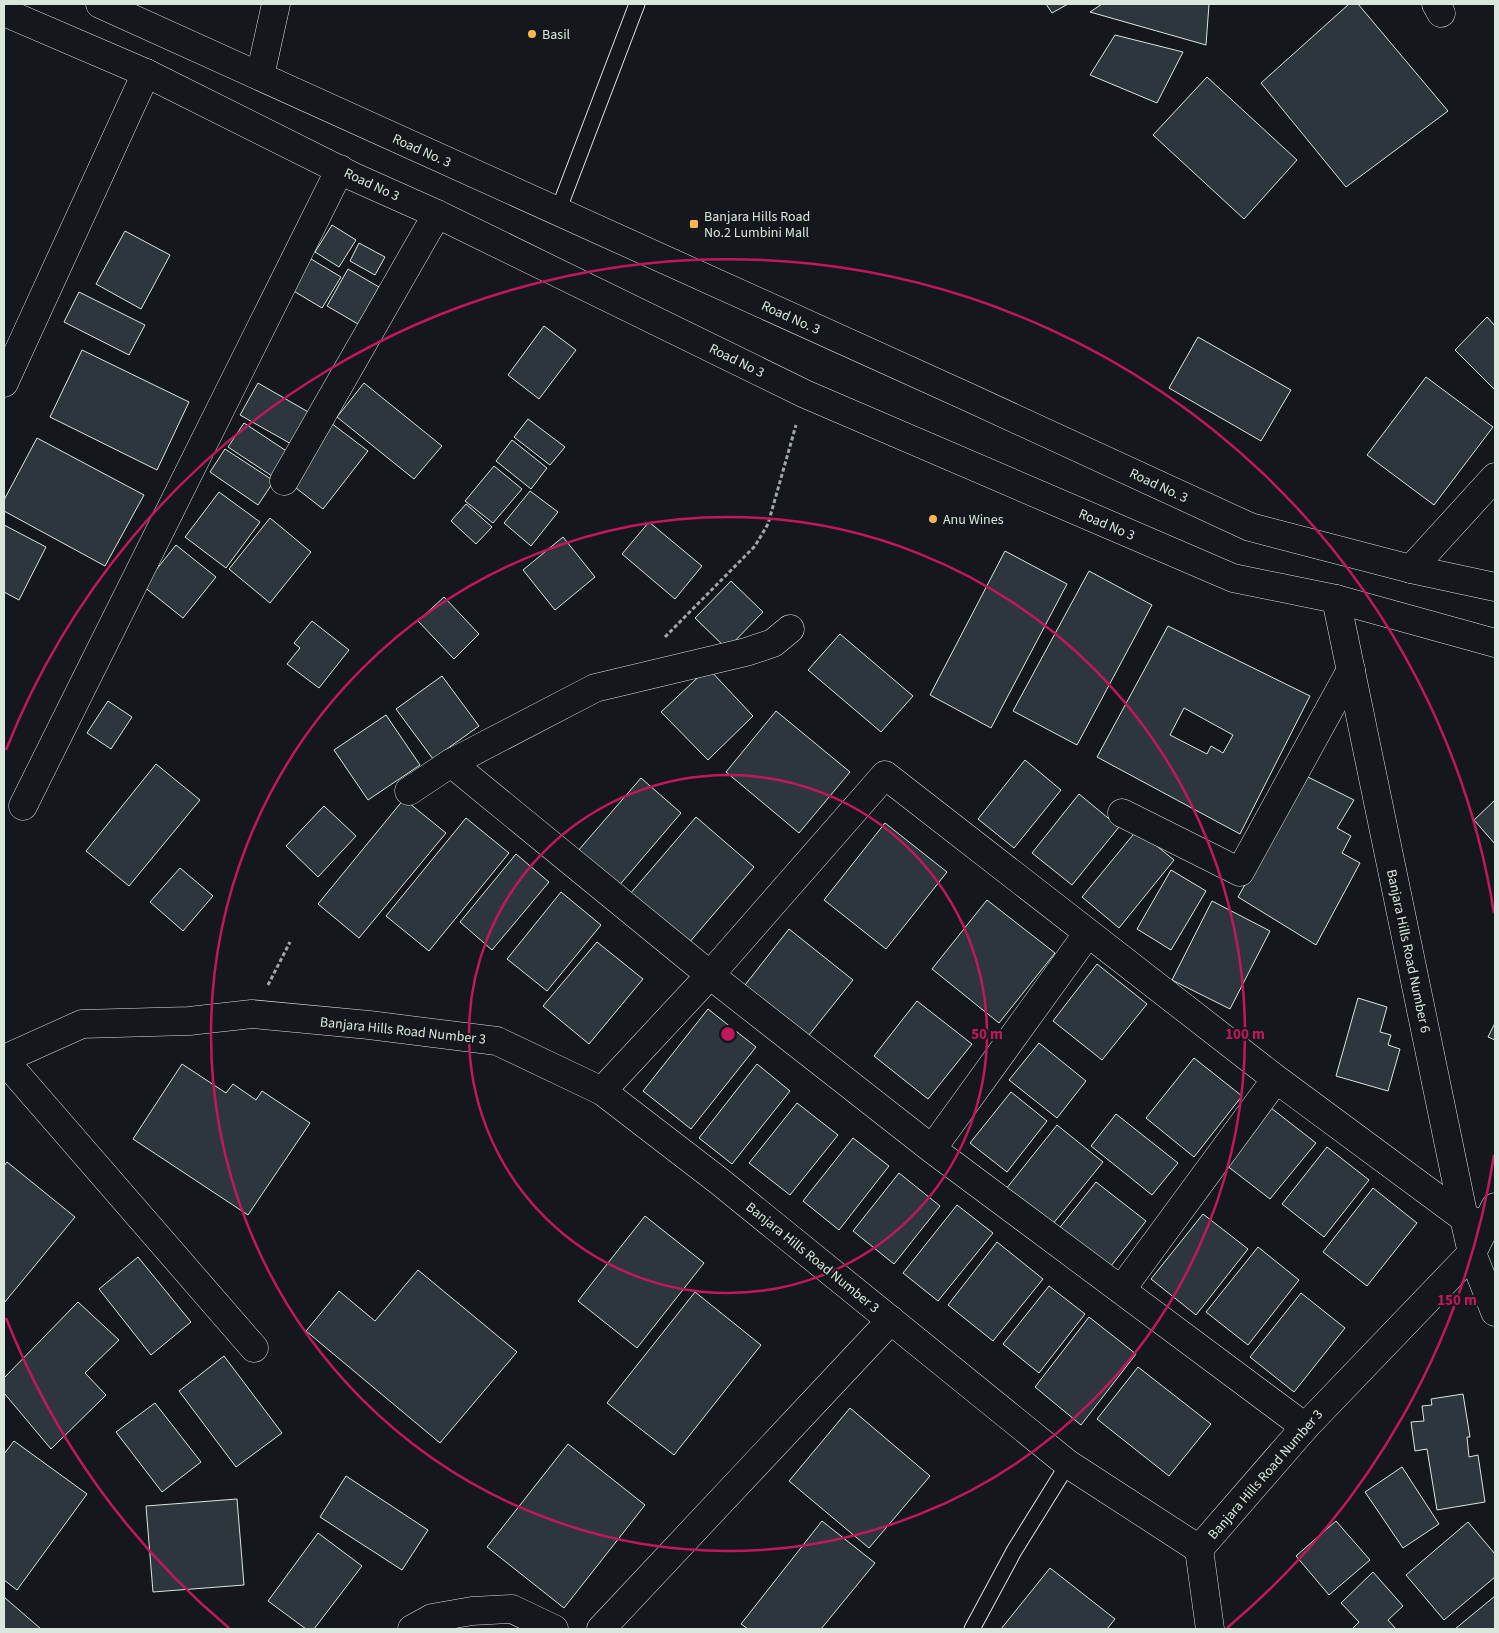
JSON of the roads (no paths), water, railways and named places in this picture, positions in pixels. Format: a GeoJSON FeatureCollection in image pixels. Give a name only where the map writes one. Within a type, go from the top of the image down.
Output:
{"type":"FeatureCollection","features":[{"type":"Feature","properties":{"kind":"street","name":"Road No. 3"},"geometry":{"type":"LineString","coordinates":[[100,4],[968,397],[1250,527],[1411,569],[1495,588]]}},
{"type":"Feature","properties":{"kind":"street"},"geometry":{"type":"LineString","coordinates":[[260,76],[276,4]]}},
{"type":"Feature","properties":{"kind":"street","name":"Road No 3"},"geometry":{"type":"LineString","coordinates":[[4,12],[146,74],[805,394],[1233,578],[1336,599],[1495,643]]}},
{"type":"Feature","properties":{"kind":"street"},"geometry":{"type":"LineString","coordinates":[[4,383],[14,334],[146,74]]}},
{"type":"Feature","properties":{"kind":"street"},"geometry":{"type":"LineString","coordinates":[[23,806],[340,169]]}},
{"type":"Feature","properties":{"kind":"street"},"geometry":{"type":"LineString","coordinates":[[284,481],[437,214]]}},
{"type":"Feature","properties":{"kind":"street"},"geometry":{"type":"LineString","coordinates":[[1411,569],[1495,477]]}},
{"type":"Feature","properties":{"kind":"street","name":"Banjara Hills Road Number 6"},"geometry":{"type":"LineString","coordinates":[[1336,599],[1351,670],[1485,1220],[1472,1253],[1495,1312]]}},
{"type":"Feature","properties":{"kind":"street"},"geometry":{"type":"LineString","coordinates":[[409,791],[451,762],[594,688],[746,652],[773,643],[790,629]]}},
{"type":"Feature","properties":{"kind":"street"},"geometry":{"type":"LineString","coordinates":[[1122,813],[1240,872],[1351,670]]}},
{"type":"Feature","properties":{"kind":"street"},"geometry":{"type":"LineString","coordinates":[[451,762],[710,975],[932,1149],[1305,1427]]}},
{"type":"Feature","properties":{"kind":"street"},"geometry":{"type":"LineString","coordinates":[[602,1091],[710,975],[885,775],[1276,1080],[1485,1220]]}},
{"type":"Feature","properties":{"kind":"street"},"geometry":{"type":"LineString","coordinates":[[932,1149],[1088,933]]}},
{"type":"Feature","properties":{"kind":"street","name":"Banjara Hills Road Number 3"},"geometry":{"type":"LineString","coordinates":[[4,1060],[82,1024],[189,1021],[252,1014],[369,1025],[497,1041],[602,1091],[719,1181],[1068,1464],[1199,1549],[1305,1427],[1472,1253]]}},
{"type":"Feature","properties":{"kind":"street"},"geometry":{"type":"LineString","coordinates":[[4,1060],[254,1348]]}},
{"type":"Feature","properties":{"kind":"street"},"geometry":{"type":"LineString","coordinates":[[1121,1290],[1276,1080]]}},
{"type":"Feature","properties":{"kind":"street"},"geometry":{"type":"LineString","coordinates":[[601,1629],[890,1320]]}},
{"type":"Feature","properties":{"kind":"street"},"geometry":{"type":"LineString","coordinates":[[1199,1549],[1210,1629]]}},
{"type":"Feature","properties":{"kind":"street"},"geometry":{"type":"LineString","coordinates":[[412,1629],[432,1618],[472,1611],[512,1609],[554,1629]]}},
{"type":"Feature","properties":{"kind":"lane"},"geometry":{"type":"LineString","coordinates":[[558,211],[637,4]]}},
{"type":"Feature","properties":{"kind":"lane"},"geometry":{"type":"LineString","coordinates":[[972,1629],[1014,1551],[1068,1464]]}},
{"type":"Feature","properties":{"kind":"place","name":"Basil"},"geometry":{"type":"Point","coordinates":[532,34]}},
{"type":"Feature","properties":{"kind":"place","name":"Banjara Hills Road No.2 Lumbini Mall"},"geometry":{"type":"Point","coordinates":[694,224]}},
{"type":"Feature","properties":{"kind":"place","name":"Anu Wines"},"geometry":{"type":"Point","coordinates":[933,519]}}]}
